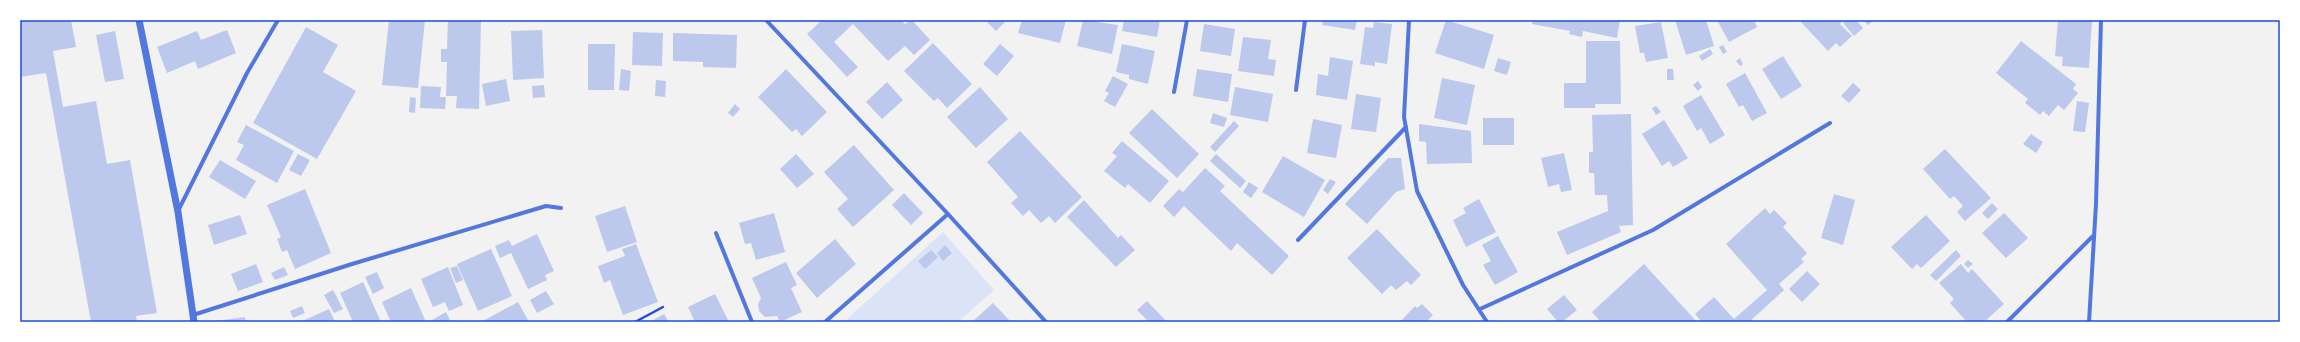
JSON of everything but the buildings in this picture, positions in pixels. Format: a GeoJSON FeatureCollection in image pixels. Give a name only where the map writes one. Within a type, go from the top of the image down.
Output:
{"type":"FeatureCollection","features":[{"type":"Feature","properties":{"kind":"street"},"geometry":{"type":"LineString","coordinates":[[139,20],[178,212],[193,318],[352,264],[546,206],[561,208]]}},
{"type":"Feature","properties":{"kind":"street"},"geometry":{"type":"LineString","coordinates":[[178,212],[247,73],[278,20]]}},
{"type":"Feature","properties":{"kind":"street"},"geometry":{"type":"LineString","coordinates":[[766,20],[948,214],[1046,322]]}},
{"type":"Feature","properties":{"kind":"street"},"geometry":{"type":"LineString","coordinates":[[1174,92],[1187,20]]}},
{"type":"Feature","properties":{"kind":"street"},"geometry":{"type":"LineString","coordinates":[[1296,90],[1305,20]]}},
{"type":"Feature","properties":{"kind":"street"},"geometry":{"type":"LineString","coordinates":[[1409,20],[1405,102],[1406,127],[1417,191],[1464,285],[1487,322]]}},
{"type":"Feature","properties":{"kind":"street"},"geometry":{"type":"LineString","coordinates":[[2089,322],[2094,236],[2101,20]]}},
{"type":"Feature","properties":{"kind":"street"},"geometry":{"type":"LineString","coordinates":[[1480,309],[1653,230],[1830,123]]}},
{"type":"Feature","properties":{"kind":"street"},"geometry":{"type":"LineString","coordinates":[[1298,240],[1406,127]]}},
{"type":"Feature","properties":{"kind":"street"},"geometry":{"type":"LineString","coordinates":[[825,322],[948,214]]}},
{"type":"Feature","properties":{"kind":"street"},"geometry":{"type":"LineString","coordinates":[[716,233],[752,322]]}},
{"type":"Feature","properties":{"kind":"street"},"geometry":{"type":"LineString","coordinates":[[2007,322],[2094,236]]}},
{"type":"Feature","properties":{"kind":"path"},"geometry":{"type":"LineString","coordinates":[[635,322],[663,307]]}},
{"type":"Feature","properties":{"kind":"shaded area"},"geometry":{"type":"Polygon","coordinates":[[[943,232],[994,290],[958,322],[844,322],[943,232]]]}}]}
